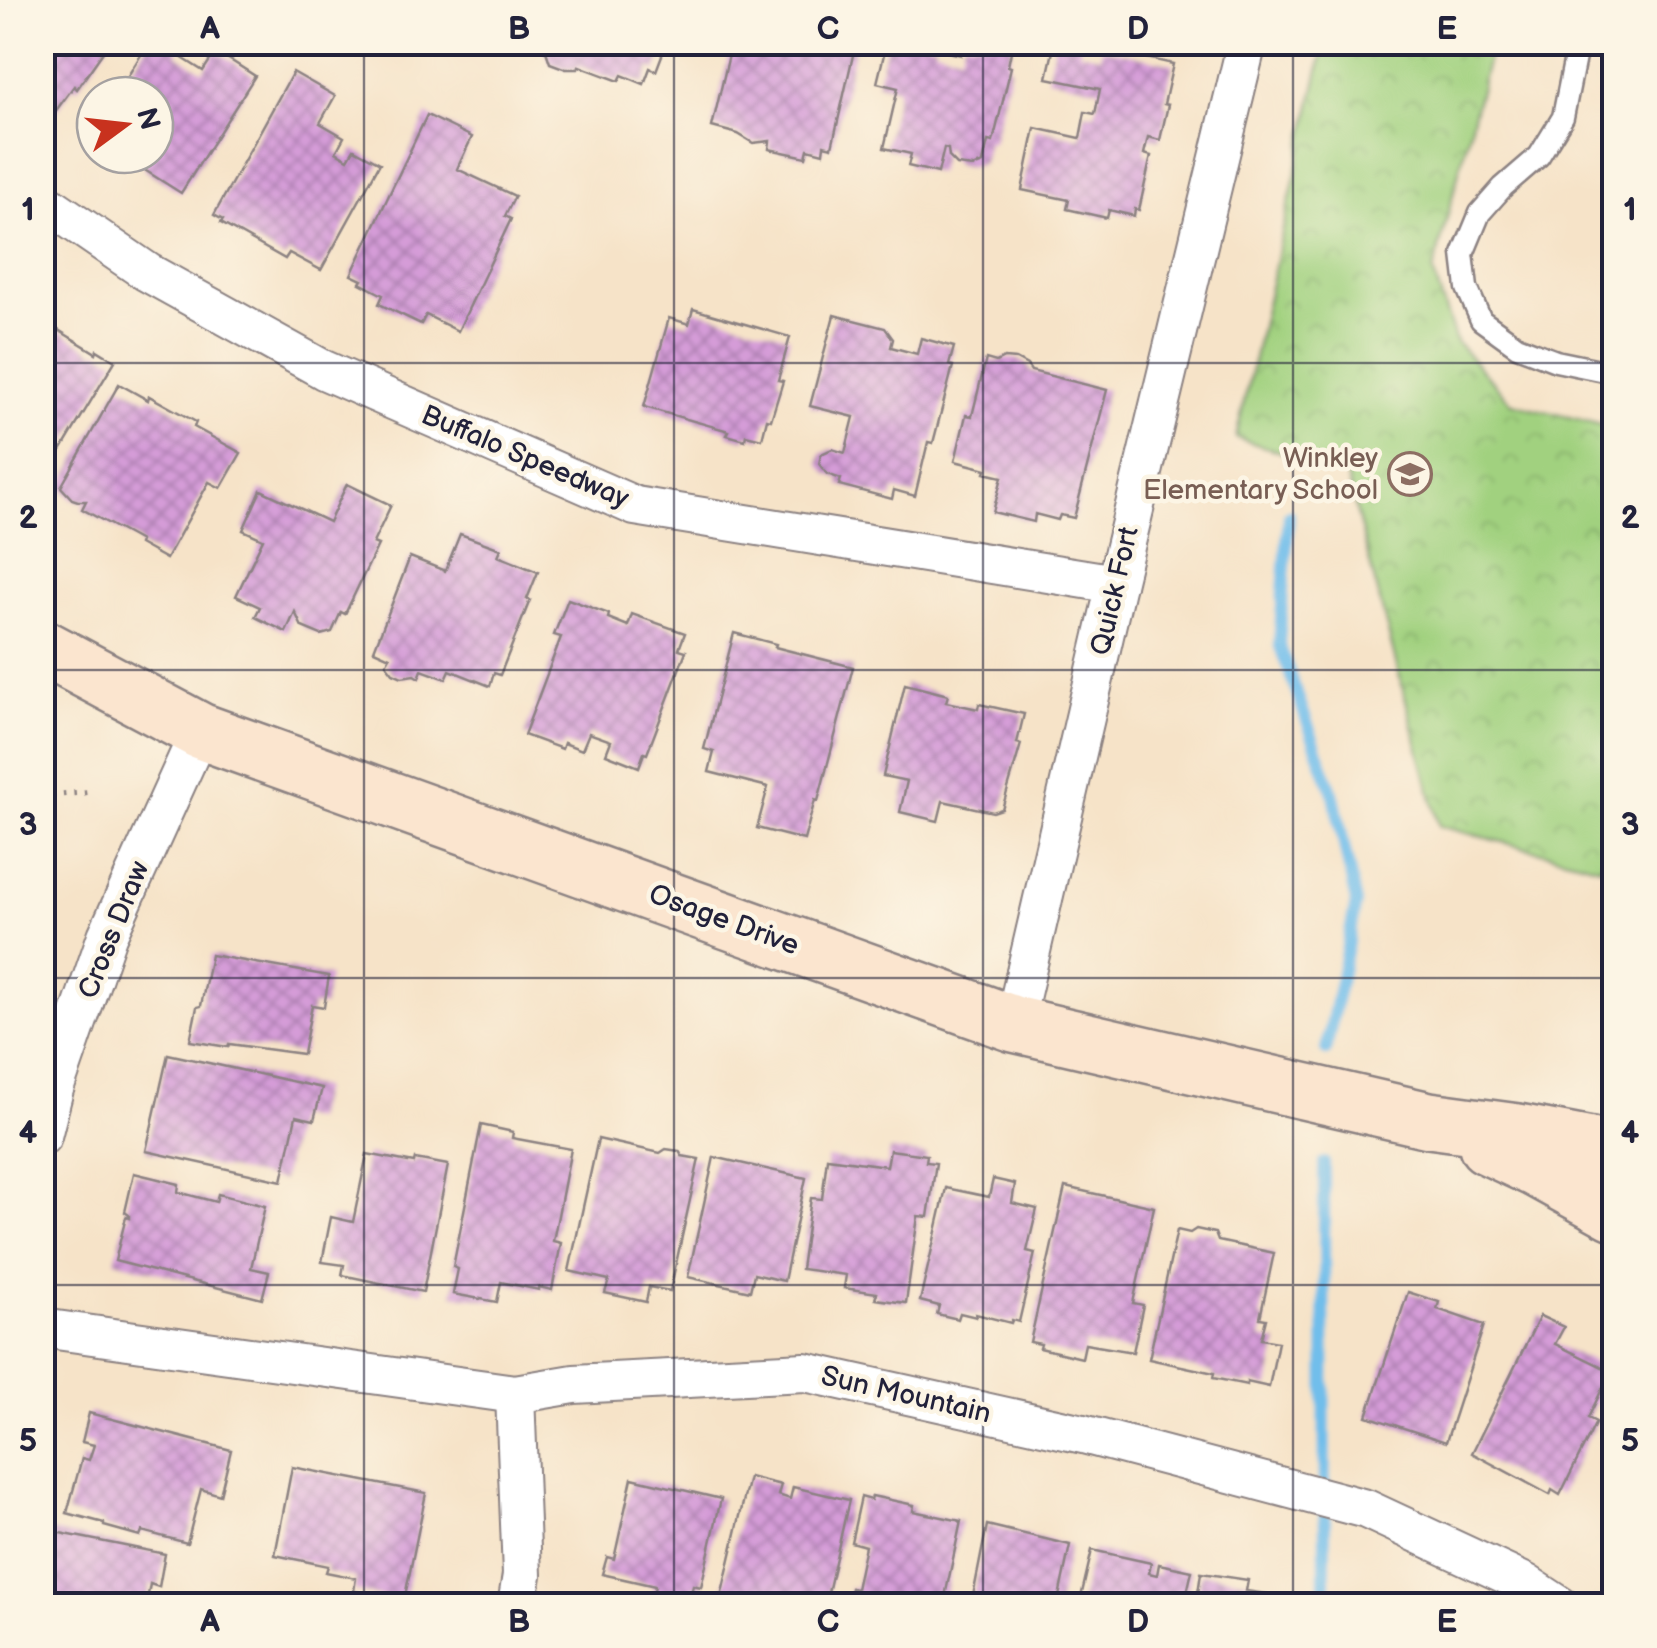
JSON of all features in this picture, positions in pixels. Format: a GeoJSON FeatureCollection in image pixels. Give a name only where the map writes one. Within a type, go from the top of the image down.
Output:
{"type":"FeatureCollection","features":[{"type":"Feature","properties":{"kind":"street","name":"Quick Fort"},"geometry":{"type":"LineString","coordinates":[[1014,1024],[1247,42]]}},
{"type":"Feature","properties":{"kind":"street","name":"Buffalo Speedway"},"geometry":{"type":"LineString","coordinates":[[42,200],[146,272],[324,370],[635,506],[1116,584]]}},
{"type":"Feature","properties":{"kind":"street","name":"Osage Drive"},"geometry":{"type":"LineString","coordinates":[[42,648],[200,731],[1014,1024],[1430,1120],[1518,1132],[1614,1154]]}},
{"type":"Feature","properties":{"kind":"street","name":"Cross Draw"},"geometry":{"type":"LineString","coordinates":[[42,1136],[54,1089],[107,936],[200,731]]}},
{"type":"Feature","properties":{"kind":"street","name":"Osage Drive"},"geometry":{"type":"LineString","coordinates":[[1430,1120],[1534,1168],[1614,1212]]}},
{"type":"Feature","properties":{"kind":"street","name":"Sun Mountain"},"geometry":{"type":"LineString","coordinates":[[42,1328],[516,1394],[574,1384],[805,1372],[1083,1434],[1366,1509],[1525,1583],[1560,1606]]}},
{"type":"Feature","properties":{"kind":"street"},"geometry":{"type":"LineString","coordinates":[[516,1394],[522,1576],[516,1606]]}},
{"type":"Feature","properties":{"kind":"lane"},"geometry":{"type":"LineString","coordinates":[[1578,42],[1563,117],[1539,156],[1480,214],[1463,254],[1468,288],[1481,320],[1517,346],[1556,361],[1614,374]]}},
{"type":"Feature","properties":{"kind":"path"},"geometry":{"type":"LineString","coordinates":[[42,796],[89,792]]}},
{"type":"Feature","properties":{"kind":"green space"},"geometry":{"type":"Polygon","coordinates":[[[1325,43],[1492,43],[1433,272],[1456,342],[1512,403],[1614,428],[1614,808],[1601,867],[1439,826],[1346,472],[1236,438],[1325,43]]]}},
{"type":"Feature","properties":{"kind":"building"},"geometry":{"type":"Polygon","coordinates":[[[42,42],[110,42],[87,75],[75,75],[75,87],[52,116],[42,108],[42,42]]]}},
{"type":"Feature","properties":{"kind":"building"},"geometry":{"type":"Polygon","coordinates":[[[149,42],[175,42],[181,47],[176,54],[203,71],[216,51],[255,76],[181,193],[152,175],[175,175],[175,75],[128,75],[149,42]]]}},
{"type":"Feature","properties":{"kind":"building"},"geometry":{"type":"Polygon","coordinates":[[[526,42],[667,42],[656,71],[650,68],[644,84],[622,75],[619,81],[579,66],[566,69],[550,63],[546,51],[526,42]]]}},
{"type":"Feature","properties":{"kind":"building"},"geometry":{"type":"Polygon","coordinates":[[[732,42],[773,48],[774,42],[856,42],[832,147],[824,145],[823,153],[808,149],[806,157],[769,149],[770,141],[753,143],[712,127],[732,42]]]}},
{"type":"Feature","properties":{"kind":"building"},"geometry":{"type":"Polygon","coordinates":[[[887,42],[924,42],[961,55],[964,42],[1013,42],[993,142],[988,141],[983,163],[973,167],[957,165],[944,148],[938,173],[908,166],[911,154],[884,148],[898,88],[877,83],[887,42]]]}},
{"type":"Feature","properties":{"kind":"building"},"geometry":{"type":"Polygon","coordinates":[[[1055,42],[1082,42],[1079,52],[1100,56],[1102,48],[1173,64],[1160,140],[1148,137],[1144,154],[1151,156],[1139,210],[1135,209],[1134,216],[1109,210],[1107,218],[1067,209],[1069,200],[1022,190],[1035,128],[1080,138],[1085,112],[1095,114],[1100,89],[1047,78],[1055,42]]]}},
{"type":"Feature","properties":{"kind":"building"},"geometry":{"type":"Polygon","coordinates":[[[293,72],[335,96],[320,123],[344,137],[336,152],[348,159],[354,149],[380,163],[321,270],[289,253],[285,259],[221,223],[223,220],[214,215],[293,72]]]}},
{"type":"Feature","properties":{"kind":"building"},"geometry":{"type":"Polygon","coordinates":[[[427,115],[472,137],[457,169],[515,196],[505,216],[511,219],[458,331],[426,315],[421,324],[379,304],[383,295],[351,275],[427,115]]]}},
{"type":"Feature","properties":{"kind":"building"},"geometry":{"type":"Polygon","coordinates":[[[693,309],[790,337],[778,380],[783,381],[762,439],[746,435],[745,440],[727,435],[729,431],[644,407],[669,318],[689,324],[693,309]]]}},
{"type":"Feature","properties":{"kind":"building"},"geometry":{"type":"Polygon","coordinates":[[[834,315],[885,328],[893,339],[891,347],[917,354],[921,338],[954,347],[949,365],[953,366],[933,443],[928,442],[915,496],[894,490],[892,499],[839,485],[841,479],[827,474],[819,464],[821,454],[832,449],[845,453],[854,417],[810,406],[834,315]]]}},
{"type":"Feature","properties":{"kind":"building"},"geometry":{"type":"Polygon","coordinates":[[[42,320],[115,361],[53,464],[47,460],[42,466],[42,320]]]}},
{"type":"Feature","properties":{"kind":"building"},"geometry":{"type":"Polygon","coordinates":[[[986,359],[996,362],[1016,359],[1031,371],[1107,390],[1074,518],[1060,515],[1058,520],[1035,514],[1034,522],[993,512],[1002,477],[955,461],[966,415],[972,416],[986,359]]]}},
{"type":"Feature","properties":{"kind":"building"},"geometry":{"type":"Polygon","coordinates":[[[119,384],[196,422],[194,427],[241,453],[221,488],[209,482],[166,559],[82,509],[86,501],[72,499],[61,487],[119,384]]]}},
{"type":"Feature","properties":{"kind":"building"},"geometry":{"type":"Polygon","coordinates":[[[347,484],[391,505],[373,543],[378,545],[345,614],[341,612],[332,632],[321,635],[302,627],[295,612],[286,632],[255,617],[260,607],[236,596],[263,539],[243,530],[261,490],[329,522],[347,484]]]}},
{"type":"Feature","properties":{"kind":"building"},"geometry":{"type":"Polygon","coordinates":[[[460,534],[501,549],[498,556],[538,572],[500,675],[494,673],[490,686],[450,670],[446,679],[422,670],[419,678],[402,677],[386,664],[390,657],[374,650],[410,557],[445,571],[460,534]]]}},
{"type":"Feature","properties":{"kind":"building"},"geometry":{"type":"Polygon","coordinates":[[[568,599],[609,614],[608,618],[628,626],[632,614],[685,633],[679,649],[686,651],[639,767],[606,754],[611,741],[589,733],[582,750],[564,743],[562,749],[524,735],[561,637],[554,635],[568,599]]]}},
{"type":"Feature","properties":{"kind":"building"},"geometry":{"type":"Polygon","coordinates":[[[734,633],[853,667],[804,840],[757,828],[768,787],[709,772],[714,752],[704,749],[734,633]]]}},
{"type":"Feature","properties":{"kind":"building"},"geometry":{"type":"Polygon","coordinates":[[[905,684],[948,695],[946,702],[978,709],[979,704],[1024,714],[1017,743],[1021,744],[1002,809],[993,812],[943,801],[938,821],[900,812],[907,781],[883,776],[905,684]]]}},
{"type":"Feature","properties":{"kind":"building"},"geometry":{"type":"Polygon","coordinates":[[[211,955],[329,976],[324,1007],[312,1005],[303,1054],[190,1041],[211,955]]]}},
{"type":"Feature","properties":{"kind":"building"},"geometry":{"type":"Polygon","coordinates":[[[168,1054],[322,1088],[314,1120],[296,1116],[282,1181],[146,1151],[168,1054]]]}},
{"type":"Feature","properties":{"kind":"building"},"geometry":{"type":"Polygon","coordinates":[[[481,1125],[513,1132],[512,1138],[571,1149],[553,1241],[561,1243],[552,1290],[501,1282],[497,1302],[453,1294],[458,1269],[453,1267],[481,1125]]]}},
{"type":"Feature","properties":{"kind":"building"},"geometry":{"type":"Polygon","coordinates":[[[598,1139],[660,1153],[666,1149],[679,1151],[682,1156],[699,1159],[670,1291],[649,1287],[646,1302],[605,1293],[609,1280],[569,1271],[598,1139]]]}},
{"type":"Feature","properties":{"kind":"building"},"geometry":{"type":"Polygon","coordinates":[[[890,1150],[927,1155],[926,1162],[936,1163],[928,1217],[918,1216],[906,1303],[875,1299],[877,1293],[844,1288],[846,1275],[801,1269],[811,1198],[822,1199],[827,1158],[887,1166],[890,1150]]]}},
{"type":"Feature","properties":{"kind":"building"},"geometry":{"type":"Polygon","coordinates":[[[367,1154],[448,1165],[423,1292],[342,1275],[344,1265],[322,1262],[331,1217],[353,1222],[367,1154]]]}},
{"type":"Feature","properties":{"kind":"building"},"geometry":{"type":"Polygon","coordinates":[[[714,1157],[806,1178],[784,1281],[754,1274],[750,1291],[688,1277],[714,1157]]]}},
{"type":"Feature","properties":{"kind":"building"},"geometry":{"type":"Polygon","coordinates":[[[134,1173],[179,1184],[178,1192],[216,1202],[218,1194],[265,1206],[251,1268],[269,1272],[262,1299],[115,1261],[126,1217],[129,1218],[125,1212],[134,1173]]]}},
{"type":"Feature","properties":{"kind":"building"},"geometry":{"type":"Polygon","coordinates":[[[993,1179],[1015,1184],[1012,1203],[1037,1209],[1027,1251],[1035,1253],[1019,1322],[976,1314],[960,1313],[958,1319],[937,1314],[939,1306],[920,1301],[946,1188],[989,1197],[993,1179]]]}},
{"type":"Feature","properties":{"kind":"building"},"geometry":{"type":"Polygon","coordinates":[[[1065,1187],[1154,1207],[1133,1303],[1143,1305],[1133,1352],[1085,1344],[1082,1358],[1030,1342],[1065,1187]]]}},
{"type":"Feature","properties":{"kind":"building"},"geometry":{"type":"Polygon","coordinates":[[[1196,1229],[1215,1233],[1218,1241],[1274,1253],[1260,1318],[1266,1319],[1261,1339],[1278,1342],[1269,1387],[1213,1378],[1214,1373],[1149,1359],[1177,1230],[1190,1233],[1196,1229]]]}},
{"type":"Feature","properties":{"kind":"building"},"geometry":{"type":"Polygon","coordinates":[[[1408,1292],[1439,1302],[1437,1309],[1484,1325],[1446,1442],[1367,1416],[1408,1292]]]}},
{"type":"Feature","properties":{"kind":"building"},"geometry":{"type":"Polygon","coordinates":[[[1540,1316],[1564,1327],[1555,1344],[1611,1371],[1588,1418],[1596,1422],[1560,1495],[1552,1490],[1550,1495],[1472,1453],[1540,1316]]]}},
{"type":"Feature","properties":{"kind":"building"},"geometry":{"type":"Polygon","coordinates":[[[89,1413],[231,1450],[220,1495],[201,1489],[187,1543],[142,1531],[140,1536],[67,1513],[82,1458],[89,1460],[94,1445],[82,1442],[89,1413]]]}},
{"type":"Feature","properties":{"kind":"building"},"geometry":{"type":"Polygon","coordinates":[[[292,1467],[426,1493],[404,1601],[354,1591],[356,1578],[326,1572],[328,1566],[275,1555],[292,1467]]]}},
{"type":"Feature","properties":{"kind":"building"},"geometry":{"type":"Polygon","coordinates":[[[749,1477],[781,1485],[778,1495],[790,1499],[793,1487],[849,1500],[825,1606],[789,1606],[763,1600],[762,1606],[719,1606],[749,1477]]]}},
{"type":"Feature","properties":{"kind":"building"},"geometry":{"type":"Polygon","coordinates":[[[632,1478],[721,1499],[701,1587],[693,1585],[688,1606],[650,1606],[655,1586],[602,1574],[607,1557],[614,1559],[632,1478]]]}},
{"type":"Feature","properties":{"kind":"building"},"geometry":{"type":"Polygon","coordinates":[[[872,1496],[914,1505],[913,1511],[961,1521],[943,1606],[847,1606],[851,1588],[856,1589],[865,1546],[851,1542],[861,1497],[871,1500],[872,1496]]]}},
{"type":"Feature","properties":{"kind":"building"},"geometry":{"type":"Polygon","coordinates":[[[987,1525],[1070,1545],[1057,1606],[971,1606],[987,1525]]]}},
{"type":"Feature","properties":{"kind":"building"},"geometry":{"type":"Polygon","coordinates":[[[50,1531],[165,1554],[159,1587],[150,1584],[146,1606],[42,1606],[42,1551],[46,1552],[50,1531]]]}},
{"type":"Feature","properties":{"kind":"building"},"geometry":{"type":"Polygon","coordinates":[[[1092,1550],[1151,1563],[1149,1573],[1157,1575],[1159,1564],[1192,1571],[1184,1606],[1079,1606],[1092,1550]]]}},
{"type":"Feature","properties":{"kind":"building"},"geometry":{"type":"Polygon","coordinates":[[[1201,1573],[1248,1580],[1246,1591],[1281,1596],[1280,1606],[1196,1606],[1201,1573]]]}},
{"type":"Feature","properties":{"kind":"waterway"},"geometry":{"type":"LineString","coordinates":[[1289,515],[1279,644],[1334,796],[1356,903],[1326,1050]]}},
{"type":"Feature","properties":{"kind":"waterway"},"geometry":{"type":"LineString","coordinates":[[1324,1163],[1325,1606]]}},
{"type":"Feature","properties":{"kind":"place","name":"Winkley Elementary School"},"geometry":{"type":"Point","coordinates":[1410,474]}}]}
